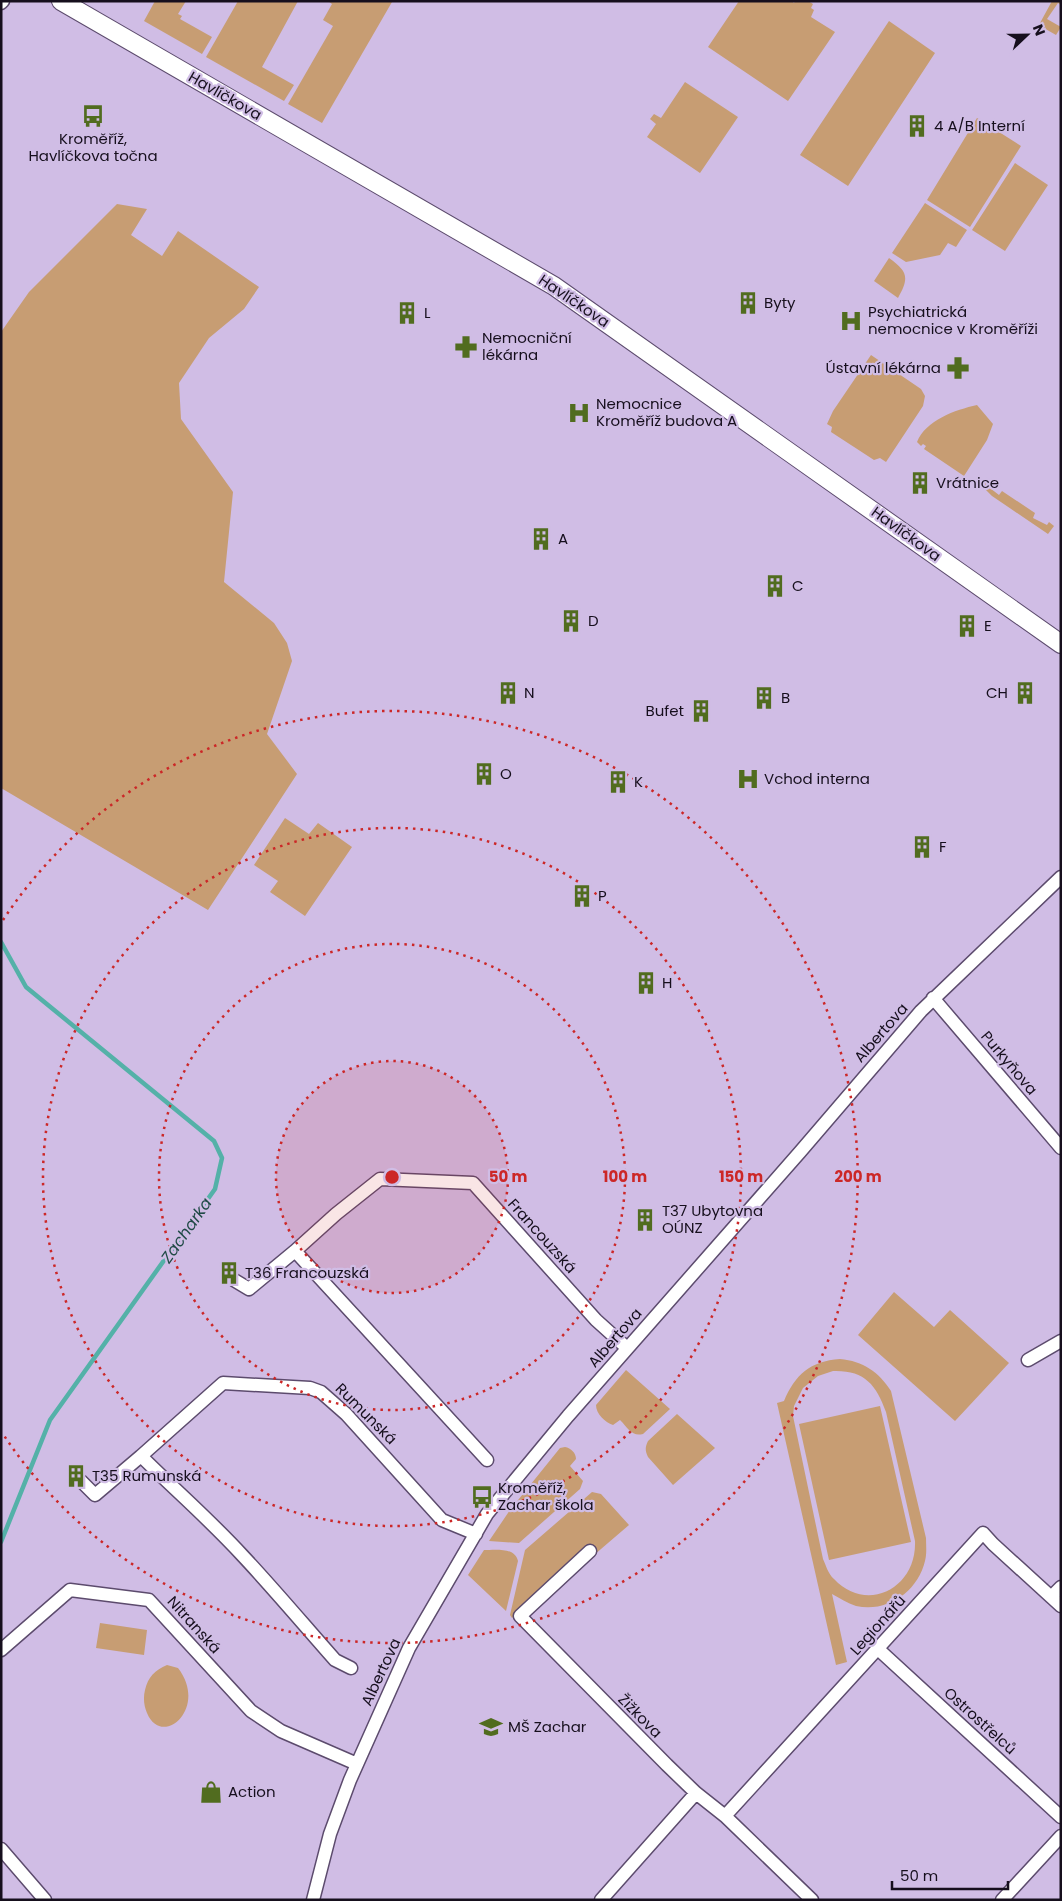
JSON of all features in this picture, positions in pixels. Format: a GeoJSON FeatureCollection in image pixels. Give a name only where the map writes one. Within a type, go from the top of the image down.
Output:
{"type":"FeatureCollection","features":[{"type":"Feature","properties":{"kind":"street","name":"Havlíčkova"},"geometry":{"type":"LineString","coordinates":[[60,1],[554,286],[1061,644]]}},
{"type":"Feature","properties":{"kind":"street","name":"Albertova"},"geometry":{"type":"LineString","coordinates":[[313,1900],[330,1834],[356,1764],[409,1648],[487,1514],[568,1416],[933,998],[1061,877]]}},
{"type":"Feature","properties":{"kind":"street","name":"Purkyňova"},"geometry":{"type":"LineString","coordinates":[[933,998],[1061,1148]]}},
{"type":"Feature","properties":{"kind":"street","name":"Francouzská"},"geometry":{"type":"LineString","coordinates":[[234,1280],[249,1290],[336,1214],[380,1179],[473,1183],[596,1320],[627,1348]]}},
{"type":"Feature","properties":{"kind":"street"},"geometry":{"type":"LineString","coordinates":[[295,1251],[487,1460]]}},
{"type":"Feature","properties":{"kind":"street"},"geometry":{"type":"LineString","coordinates":[[1028,1360],[1061,1341]]}},
{"type":"Feature","properties":{"kind":"street","name":"Rumunská"},"geometry":{"type":"LineString","coordinates":[[82,1481],[95,1495],[224,1383],[310,1388],[321,1392],[346,1414],[442,1520],[476,1534]]}},
{"type":"Feature","properties":{"kind":"street"},"geometry":{"type":"LineString","coordinates":[[141,1456],[176,1491],[193,1504],[242,1555],[335,1660],[351,1668]]}},
{"type":"Feature","properties":{"kind":"street","name":"Legionářů"},"geometry":{"type":"LineString","coordinates":[[724,1816],[878,1650],[982,1533],[1056,1601]]}},
{"type":"Feature","properties":{"kind":"street","name":"Žižkova"},"geometry":{"type":"LineString","coordinates":[[590,1550],[520,1616],[609,1708],[696,1793],[724,1816],[812,1900]]}},
{"type":"Feature","properties":{"kind":"street"},"geometry":{"type":"LineString","coordinates":[[1056,1601],[1061,1587]]}},
{"type":"Feature","properties":{"kind":"street","name":"Nitranská"},"geometry":{"type":"LineString","coordinates":[[1,1650],[70,1590],[149,1600],[251,1712],[281,1731],[356,1764]]}},
{"type":"Feature","properties":{"kind":"street","name":"Ostrostřelců"},"geometry":{"type":"LineString","coordinates":[[878,1650],[1061,1817]]}},
{"type":"Feature","properties":{"kind":"street"},"geometry":{"type":"LineString","coordinates":[[601,1900],[696,1793]]}},
{"type":"Feature","properties":{"kind":"street"},"geometry":{"type":"LineString","coordinates":[[1002,1900],[1056,1849],[1061,1836]]}},
{"type":"Feature","properties":{"kind":"street"},"geometry":{"type":"LineString","coordinates":[[1,1848],[45,1900]]}},
{"type":"Feature","properties":{"kind":"shaded area"},"geometry":{"type":"Polygon","coordinates":[[[155,1],[186,1],[178,14],[182,16],[180,19],[212,37],[202,54],[144,21],[155,1]]]}},
{"type":"Feature","properties":{"kind":"shaded area"},"geometry":{"type":"Polygon","coordinates":[[[238,1],[298,1],[262,67],[294,85],[284,101],[206,57],[238,1]]]}},
{"type":"Feature","properties":{"kind":"shaded area"},"geometry":{"type":"Polygon","coordinates":[[[328,1],[392,2],[322,123],[288,104],[333,26],[323,20],[332,4],[328,1]]]}},
{"type":"Feature","properties":{"kind":"shaded area"},"geometry":{"type":"Polygon","coordinates":[[[739,1],[792,1],[794,3],[795,1],[808,1],[813,4],[811,8],[814,10],[811,17],[835,32],[788,101],[708,47],[739,1]]]}},
{"type":"Feature","properties":{"kind":"shaded area"},"geometry":{"type":"Polygon","coordinates":[[[1052,1],[1061,1],[1061,5],[1058,3],[1047,19],[1061,27],[1056,35],[1042,27],[1040,23],[1052,1]]]}},
{"type":"Feature","properties":{"kind":"shaded area"},"geometry":{"type":"Polygon","coordinates":[[[889,21],[935,53],[848,186],[800,155],[889,21]]]}},
{"type":"Feature","properties":{"kind":"shaded area"},"geometry":{"type":"Polygon","coordinates":[[[685,82],[738,117],[700,173],[647,137],[656,124],[650,119],[654,114],[661,118],[685,82]]]}},
{"type":"Feature","properties":{"kind":"shaded area"},"geometry":{"type":"Polygon","coordinates":[[[977,118],[1021,146],[970,227],[927,200],[977,118]]]}},
{"type":"Feature","properties":{"kind":"shaded area"},"geometry":{"type":"Polygon","coordinates":[[[1015,163],[1048,185],[1005,251],[972,230],[1015,163]]]}},
{"type":"Feature","properties":{"kind":"shaded area"},"geometry":{"type":"Polygon","coordinates":[[[925,203],[967,230],[956,247],[948,243],[940,255],[906,262],[892,253],[925,203]]]}},
{"type":"Feature","properties":{"kind":"shaded area"},"geometry":{"type":"Polygon","coordinates":[[[117,204],[147,209],[131,235],[162,256],[178,231],[259,287],[244,309],[209,338],[179,383],[181,419],[233,492],[224,582],[274,623],[287,643],[292,661],[267,734],[297,774],[208,910],[1,788],[1,332],[29,292],[117,204]]]}},
{"type":"Feature","properties":{"kind":"shaded area"},"geometry":{"type":"Polygon","coordinates":[[[889,258],[900,267],[905,275],[904,285],[898,298],[874,281],[889,258]]]}},
{"type":"Feature","properties":{"kind":"shaded area"},"geometry":{"type":"Polygon","coordinates":[[[871,355],[921,389],[925,396],[923,406],[886,462],[880,458],[874,460],[831,432],[832,427],[827,424],[833,411],[871,355]]]}},
{"type":"Feature","properties":{"kind":"shaded area"},"geometry":{"type":"Polygon","coordinates":[[[977,405],[993,424],[987,440],[964,476],[924,449],[926,446],[923,444],[921,446],[917,442],[927,428],[942,417],[977,405]]]}},
{"type":"Feature","properties":{"kind":"shaded area"},"geometry":{"type":"Polygon","coordinates":[[[986,481],[988,482],[986,485],[999,495],[1002,491],[1035,513],[1033,518],[1047,525],[1049,522],[1054,526],[1048,534],[992,496],[982,486],[986,481]]]}},
{"type":"Feature","properties":{"kind":"shaded area"},"geometry":{"type":"Polygon","coordinates":[[[285,818],[309,834],[318,823],[352,847],[305,916],[270,892],[278,881],[254,865],[285,818]]]}},
{"type":"Feature","properties":{"kind":"shaded area"},"geometry":{"type":"Polygon","coordinates":[[[894,1292],[934,1327],[950,1310],[1009,1363],[955,1421],[858,1335],[894,1292]]]}},
{"type":"Feature","properties":{"kind":"shaded area"},"geometry":{"type":"Polygon","coordinates":[[[829,1360],[848,1360],[863,1365],[876,1373],[891,1391],[926,1538],[925,1561],[916,1582],[909,1590],[890,1603],[868,1607],[856,1606],[832,1594],[847,1662],[836,1665],[777,1403],[784,1401],[793,1384],[805,1371],[812,1366],[829,1360]],[[833,1371],[818,1376],[803,1388],[794,1406],[793,1416],[823,1559],[827,1569],[832,1577],[847,1589],[861,1594],[875,1595],[888,1591],[899,1583],[908,1572],[913,1558],[915,1541],[886,1412],[882,1402],[873,1386],[861,1376],[844,1371],[833,1371]]]}},
{"type":"Feature","properties":{"kind":"shaded area"},"geometry":{"type":"Polygon","coordinates":[[[626,1370],[670,1409],[643,1434],[639,1435],[633,1433],[620,1420],[613,1425],[610,1424],[604,1420],[596,1408],[596,1405],[626,1370]]]}},
{"type":"Feature","properties":{"kind":"shaded area"},"geometry":{"type":"Polygon","coordinates":[[[880,1406],[911,1542],[829,1560],[799,1424],[880,1406]]]}},
{"type":"Feature","properties":{"kind":"shaded area"},"geometry":{"type":"Polygon","coordinates":[[[677,1414],[715,1448],[673,1485],[648,1457],[646,1445],[677,1414]]]}},
{"type":"Feature","properties":{"kind":"shaded area"},"geometry":{"type":"Polygon","coordinates":[[[565,1447],[575,1455],[576,1459],[570,1466],[583,1481],[580,1489],[519,1543],[489,1541],[510,1510],[560,1448],[565,1447]]]}},
{"type":"Feature","properties":{"kind":"shaded area"},"geometry":{"type":"Polygon","coordinates":[[[592,1492],[601,1494],[629,1525],[594,1555],[589,1550],[512,1618],[510,1615],[525,1550],[592,1492]]]}},
{"type":"Feature","properties":{"kind":"shaded area"},"geometry":{"type":"Polygon","coordinates":[[[484,1550],[509,1551],[513,1553],[518,1561],[506,1611],[468,1575],[484,1550]]]}},
{"type":"Feature","properties":{"kind":"shaded area"},"geometry":{"type":"Polygon","coordinates":[[[100,1623],[147,1630],[144,1655],[96,1648],[100,1623]]]}},
{"type":"Feature","properties":{"kind":"shaded area"},"geometry":{"type":"Polygon","coordinates":[[[167,1665],[178,1668],[186,1683],[188,1697],[186,1709],[180,1719],[172,1725],[163,1727],[154,1723],[147,1713],[144,1696],[146,1685],[150,1678],[159,1669],[167,1665]]]}},
{"type":"Feature","properties":{"kind":"waterway","name":"Zacharka"},"geometry":{"type":"LineString","coordinates":[[1,942],[26,987],[214,1141],[222,1158],[215,1189],[50,1420],[1,1542]]}},
{"type":"Feature","properties":{"kind":"place","name":"Kroměříž, Havlíčkova točna"},"geometry":{"type":"Point","coordinates":[93,116]}},
{"type":"Feature","properties":{"kind":"place","name":"4 A/B Interní"},"geometry":{"type":"Point","coordinates":[917,126]}},
{"type":"Feature","properties":{"kind":"place","name":"Byty"},"geometry":{"type":"Point","coordinates":[748,303]}},
{"type":"Feature","properties":{"kind":"place","name":"L"},"geometry":{"type":"Point","coordinates":[407,313]}},
{"type":"Feature","properties":{"kind":"place","name":"Psychiatrická nemocnice v Kroměříži"},"geometry":{"type":"Point","coordinates":[851,321]}},
{"type":"Feature","properties":{"kind":"place","name":"Nemocniční lékárna"},"geometry":{"type":"Point","coordinates":[466,347]}},
{"type":"Feature","properties":{"kind":"place","name":"Ústavní lékárna"},"geometry":{"type":"Point","coordinates":[958,368]}},
{"type":"Feature","properties":{"kind":"place","name":"Nemocnice Kroměříž budova A"},"geometry":{"type":"Point","coordinates":[579,413]}},
{"type":"Feature","properties":{"kind":"place","name":"Vrátnice"},"geometry":{"type":"Point","coordinates":[920,483]}},
{"type":"Feature","properties":{"kind":"place","name":"A"},"geometry":{"type":"Point","coordinates":[541,539]}},
{"type":"Feature","properties":{"kind":"place","name":"C"},"geometry":{"type":"Point","coordinates":[775,586]}},
{"type":"Feature","properties":{"kind":"place","name":"D"},"geometry":{"type":"Point","coordinates":[571,621]}},
{"type":"Feature","properties":{"kind":"place","name":"E"},"geometry":{"type":"Point","coordinates":[967,626]}},
{"type":"Feature","properties":{"kind":"place","name":"N"},"geometry":{"type":"Point","coordinates":[508,693]}},
{"type":"Feature","properties":{"kind":"place","name":"CH"},"geometry":{"type":"Point","coordinates":[1025,693]}},
{"type":"Feature","properties":{"kind":"place","name":"B"},"geometry":{"type":"Point","coordinates":[764,698]}},
{"type":"Feature","properties":{"kind":"place","name":"Bufet"},"geometry":{"type":"Point","coordinates":[701,711]}},
{"type":"Feature","properties":{"kind":"place","name":"O"},"geometry":{"type":"Point","coordinates":[484,774]}},
{"type":"Feature","properties":{"kind":"place","name":"Vchod interna"},"geometry":{"type":"Point","coordinates":[748,779]}},
{"type":"Feature","properties":{"kind":"place","name":"K"},"geometry":{"type":"Point","coordinates":[618,782]}},
{"type":"Feature","properties":{"kind":"place","name":"F"},"geometry":{"type":"Point","coordinates":[922,847]}},
{"type":"Feature","properties":{"kind":"place","name":"P"},"geometry":{"type":"Point","coordinates":[582,896]}},
{"type":"Feature","properties":{"kind":"place","name":"H"},"geometry":{"type":"Point","coordinates":[646,983]}},
{"type":"Feature","properties":{"kind":"place","name":"T37 Ubytovna OÚNZ"},"geometry":{"type":"Point","coordinates":[645,1220]}},
{"type":"Feature","properties":{"kind":"place","name":"T36 Francouzská"},"geometry":{"type":"Point","coordinates":[229,1273]}},
{"type":"Feature","properties":{"kind":"place","name":"T35 Rumunská"},"geometry":{"type":"Point","coordinates":[76,1476]}},
{"type":"Feature","properties":{"kind":"place","name":"Kroměříž, Zachar škola"},"geometry":{"type":"Point","coordinates":[482,1497]}},
{"type":"Feature","properties":{"kind":"place","name":"MŠ Zachar"},"geometry":{"type":"Point","coordinates":[491,1727]}},
{"type":"Feature","properties":{"kind":"place","name":"Action"},"geometry":{"type":"Point","coordinates":[211,1792]}}]}
